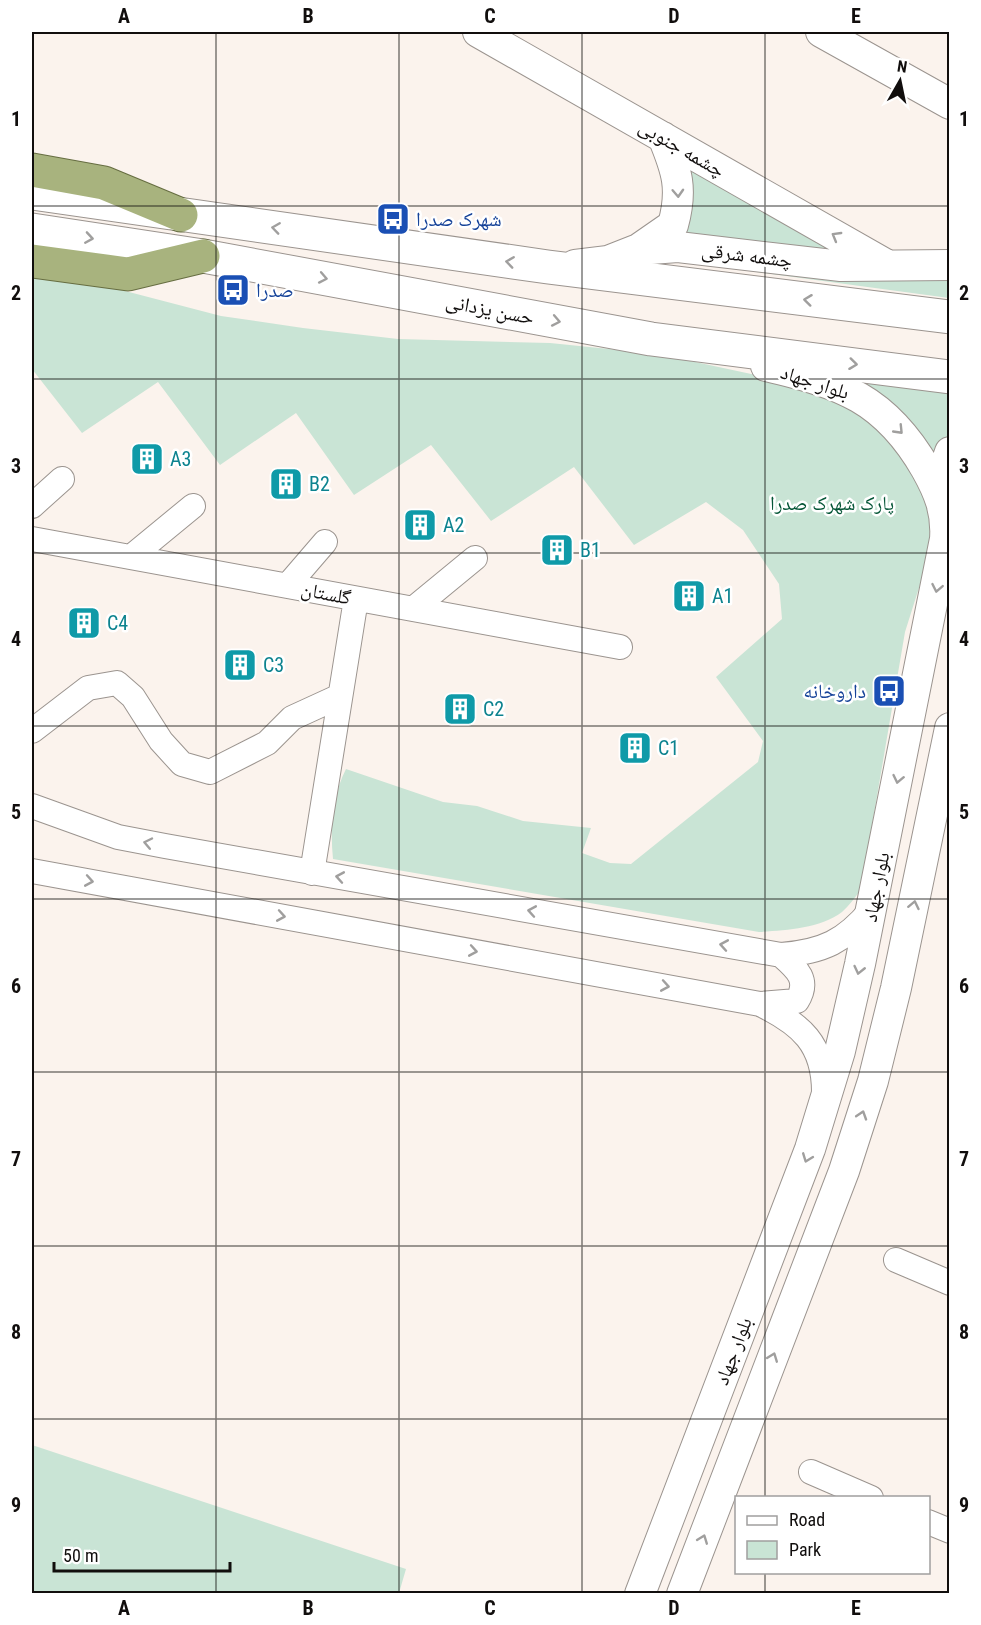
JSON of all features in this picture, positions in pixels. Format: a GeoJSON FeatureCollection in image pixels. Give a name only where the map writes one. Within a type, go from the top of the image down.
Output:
{"type":"FeatureCollection","features":[{"type":"Feature","properties":{"kind":"highway"},"geometry":{"type":"LineString","coordinates":[[32,170],[104,183],[181,215]]}},
{"type":"Feature","properties":{"kind":"highway"},"geometry":{"type":"LineString","coordinates":[[32,261],[128,274],[203,256]]}},
{"type":"Feature","properties":{"kind":"main road"},"geometry":{"type":"LineString","coordinates":[[32,193],[548,267],[950,317]]}},
{"type":"Feature","properties":{"kind":"main road","name":"حسن یزدانی"},"geometry":{"type":"LineString","coordinates":[[32,230],[203,256],[651,339],[950,376]]}},
{"type":"Feature","properties":{"kind":"street","name":"چشمه جنوبی"},"geometry":{"type":"LineString","coordinates":[[478,32],[887,265]]}},
{"type":"Feature","properties":{"kind":"street"},"geometry":{"type":"LineString","coordinates":[[821,32],[950,104]]}},
{"type":"Feature","properties":{"kind":"street"},"geometry":{"type":"LineString","coordinates":[[636,250],[674,225],[680,199],[676,170],[663,137]]}},
{"type":"Feature","properties":{"kind":"street","name":"چشمه شرقی"},"geometry":{"type":"LineString","coordinates":[[548,267],[608,261],[636,250],[678,247],[841,266],[950,265]]}},
{"type":"Feature","properties":{"kind":"street","name":"بلوار جهاد"},"geometry":{"type":"LineString","coordinates":[[640,1593],[810,1149],[840,1051],[942,562],[946,524],[937,489],[909,441],[883,413],[855,394],[804,375],[651,339]]}},
{"type":"Feature","properties":{"kind":"street"},"geometry":{"type":"LineString","coordinates":[[937,489],[950,452]]}},
{"type":"Feature","properties":{"kind":"street"},"geometry":{"type":"LineString","coordinates":[[32,506],[62,479]]}},
{"type":"Feature","properties":{"kind":"street"},"geometry":{"type":"LineString","coordinates":[[131,557],[193,506]]}},
{"type":"Feature","properties":{"kind":"street","name":"گلستان"},"geometry":{"type":"LineString","coordinates":[[32,539],[620,647]]}},
{"type":"Feature","properties":{"kind":"street"},"geometry":{"type":"LineString","coordinates":[[288,585],[325,542]]}},
{"type":"Feature","properties":{"kind":"street"},"geometry":{"type":"LineString","coordinates":[[413,609],[475,558]]}},
{"type":"Feature","properties":{"kind":"street"},"geometry":{"type":"LineString","coordinates":[[312,873],[356,599]]}},
{"type":"Feature","properties":{"kind":"street"},"geometry":{"type":"LineString","coordinates":[[32,731],[88,688],[117,683],[133,697],[161,741],[182,764],[210,772],[267,743],[292,718],[340,696]]}},
{"type":"Feature","properties":{"kind":"street","name":"بلوار جهاد"},"geometry":{"type":"LineString","coordinates":[[682,1593],[844,1171],[873,1082],[896,988],[950,728]]}},
{"type":"Feature","properties":{"kind":"street"},"geometry":{"type":"LineString","coordinates":[[32,806],[118,837],[781,955],[799,954],[836,943],[851,932],[871,910]]}},
{"type":"Feature","properties":{"kind":"street"},"geometry":{"type":"LineString","coordinates":[[32,871],[760,1004],[786,1017],[810,1040],[818,1053],[824,1071],[824,1101]]}},
{"type":"Feature","properties":{"kind":"street"},"geometry":{"type":"LineString","coordinates":[[760,1004],[797,1000],[804,990],[803,978],[781,955]]}},
{"type":"Feature","properties":{"kind":"street"},"geometry":{"type":"LineString","coordinates":[[896,1260],[950,1283]]}},
{"type":"Feature","properties":{"kind":"street"},"geometry":{"type":"LineString","coordinates":[[811,1472],[869,1496]]}},
{"type":"Feature","properties":{"kind":"street"},"geometry":{"type":"LineString","coordinates":[[930,1523],[950,1531]]}},
{"type":"Feature","properties":{"kind":"green space"},"geometry":{"type":"Polygon","coordinates":[[[686,161],[865,258],[676,237],[690,200],[690,172],[686,161]]]}},
{"type":"Feature","properties":{"kind":"green space"},"geometry":{"type":"Polygon","coordinates":[[[677,253],[925,281],[949,279],[949,298],[674,261],[677,253]]]}},
{"type":"Feature","properties":{"kind":"green space","name":"پارک شهرک صدرا"},"geometry":{"type":"Polygon","coordinates":[[[32,272],[83,280],[221,316],[303,328],[398,339],[550,343],[658,354],[816,388],[883,425],[926,493],[931,528],[929,556],[905,632],[861,890],[842,912],[833,918],[802,928],[759,932],[333,859],[333,813],[341,779],[346,769],[443,802],[477,806],[523,821],[591,828],[582,853],[610,863],[631,864],[758,762],[763,741],[716,677],[782,619],[779,584],[743,530],[706,502],[634,545],[574,467],[491,521],[431,445],[354,495],[296,413],[220,465],[158,382],[82,433],[32,369],[32,272]]]}},
{"type":"Feature","properties":{"kind":"green space"},"geometry":{"type":"Polygon","coordinates":[[[840,378],[949,393],[949,440],[933,468],[840,378]]]}},
{"type":"Feature","properties":{"kind":"green space"},"geometry":{"type":"Polygon","coordinates":[[[32,1445],[406,1569],[399,1593],[32,1593],[32,1445]]]}},
{"type":"Feature","properties":{"kind":"place","name":"شهرک صدرا"},"geometry":{"type":"Point","coordinates":[393,219]}},
{"type":"Feature","properties":{"kind":"place","name":"صدرا"},"geometry":{"type":"Point","coordinates":[233,290]}},
{"type":"Feature","properties":{"kind":"place","name":"A3"},"geometry":{"type":"Point","coordinates":[147,459]}},
{"type":"Feature","properties":{"kind":"place","name":"B2"},"geometry":{"type":"Point","coordinates":[286,484]}},
{"type":"Feature","properties":{"kind":"place","name":"A2"},"geometry":{"type":"Point","coordinates":[420,525]}},
{"type":"Feature","properties":{"kind":"place","name":"B1"},"geometry":{"type":"Point","coordinates":[557,550]}},
{"type":"Feature","properties":{"kind":"place","name":"A1"},"geometry":{"type":"Point","coordinates":[689,596]}},
{"type":"Feature","properties":{"kind":"place","name":"C4"},"geometry":{"type":"Point","coordinates":[84,623]}},
{"type":"Feature","properties":{"kind":"place","name":"C3"},"geometry":{"type":"Point","coordinates":[240,665]}},
{"type":"Feature","properties":{"kind":"place","name":"داروخانه"},"geometry":{"type":"Point","coordinates":[889,691]}},
{"type":"Feature","properties":{"kind":"place","name":"C2"},"geometry":{"type":"Point","coordinates":[460,709]}},
{"type":"Feature","properties":{"kind":"place","name":"C1"},"geometry":{"type":"Point","coordinates":[635,748]}}]}
